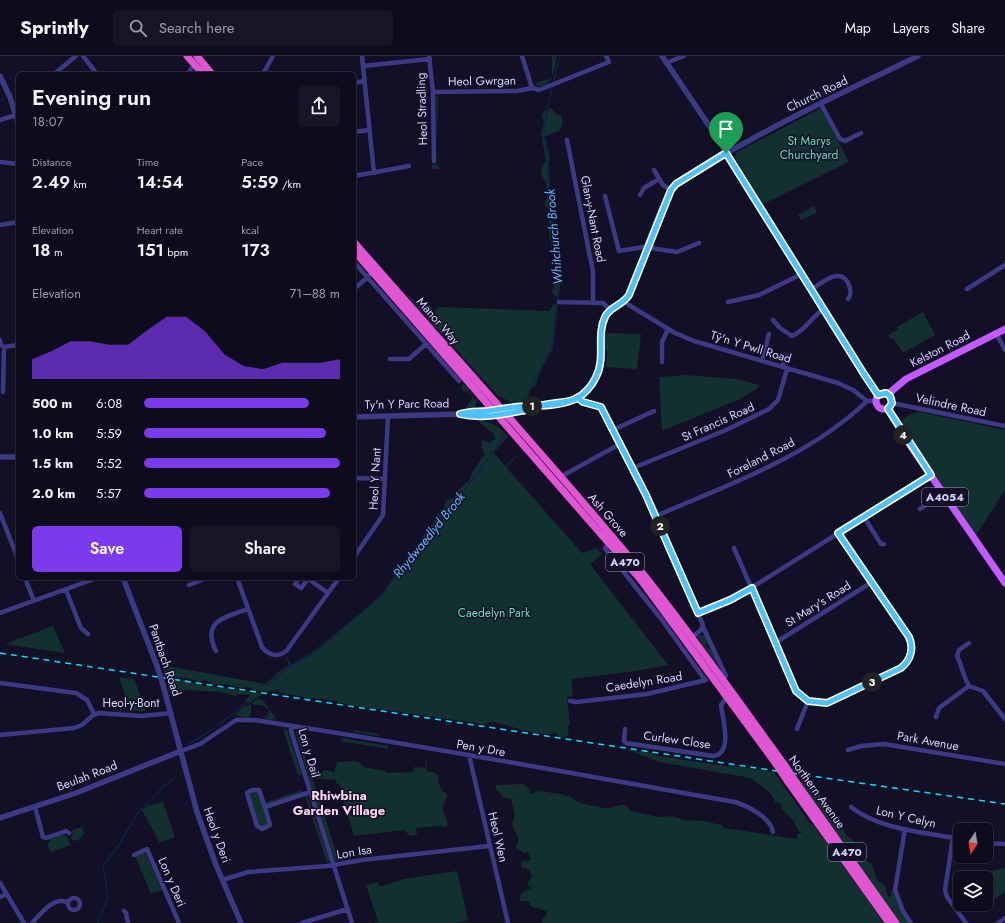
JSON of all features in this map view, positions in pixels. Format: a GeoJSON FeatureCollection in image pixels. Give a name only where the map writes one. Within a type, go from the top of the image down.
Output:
{"type":"FeatureCollection","features":[{"type":"Feature","properties":{"kind":"highway"},"geometry":{"type":"LineString","coordinates":[[187,56],[201,72]]}},
{"type":"Feature","properties":{"kind":"highway"},"geometry":{"type":"LineString","coordinates":[[198,56],[210,72]]}},
{"type":"Feature","properties":{"kind":"highway","name":"Manor Way"},"geometry":{"type":"LineString","coordinates":[[356,244],[498,412]]}},
{"type":"Feature","properties":{"kind":"highway","name":"Manor Way"},"geometry":{"type":"LineString","coordinates":[[356,254],[370,275],[498,412]]}},
{"type":"Feature","properties":{"kind":"highway","name":"Ash Grove"},"geometry":{"type":"LineString","coordinates":[[498,412],[560,477],[635,565],[692,637],[712,677]]}},
{"type":"Feature","properties":{"kind":"highway","name":"Ash Grove"},"geometry":{"type":"LineString","coordinates":[[498,412],[657,601],[712,677],[730,695]]}},
{"type":"Feature","properties":{"kind":"highway","name":"Northern Avenue"},"geometry":{"type":"LineString","coordinates":[[730,695],[788,782],[889,923]]}},
{"type":"Feature","properties":{"kind":"highway","name":"Northern Avenue"},"geometry":{"type":"LineString","coordinates":[[730,695],[784,764],[896,923]]}},
{"type":"Feature","properties":{"kind":"main road","name":"Kelston Road"},"geometry":{"type":"LineString","coordinates":[[888,394],[906,379],[1005,329]]}},
{"type":"Feature","properties":{"kind":"main road"},"geometry":{"type":"LineString","coordinates":[[883,393],[888,394],[890,406],[880,409],[876,405],[877,398],[883,393]]}},
{"type":"Feature","properties":{"kind":"main road","name":"A4054"},"geometry":{"type":"LineString","coordinates":[[890,406],[942,493],[1005,583]]}},
{"type":"Feature","properties":{"kind":"street"},"geometry":{"type":"LineString","coordinates":[[56,72],[76,56]]}},
{"type":"Feature","properties":{"kind":"street"},"geometry":{"type":"LineString","coordinates":[[83,56],[95,72]]}},
{"type":"Feature","properties":{"kind":"street"},"geometry":{"type":"LineString","coordinates":[[189,72],[198,56]]}},
{"type":"Feature","properties":{"kind":"street"},"geometry":{"type":"LineString","coordinates":[[264,72],[273,56]]}},
{"type":"Feature","properties":{"kind":"street"},"geometry":{"type":"LineString","coordinates":[[362,56],[374,173]]}},
{"type":"Feature","properties":{"kind":"street"},"geometry":{"type":"LineString","coordinates":[[522,56],[532,88]]}},
{"type":"Feature","properties":{"kind":"street","name":"Heol Gwrgan"},"geometry":{"type":"LineString","coordinates":[[433,92],[517,91],[532,88],[539,90],[609,62],[606,56]]}},
{"type":"Feature","properties":{"kind":"street"},"geometry":{"type":"LineString","coordinates":[[662,56],[726,153],[824,309],[877,398],[867,401]]}},
{"type":"Feature","properties":{"kind":"street"},"geometry":{"type":"LineString","coordinates":[[666,63],[684,56]]}},
{"type":"Feature","properties":{"kind":"street","name":"Church Road"},"geometry":{"type":"LineString","coordinates":[[671,190],[676,184],[726,153],[918,56]]}},
{"type":"Feature","properties":{"kind":"street"},"geometry":{"type":"LineString","coordinates":[[363,66],[430,58]]}},
{"type":"Feature","properties":{"kind":"street","name":"Heol Stradling"},"geometry":{"type":"LineString","coordinates":[[430,58],[433,92],[434,161]]}},
{"type":"Feature","properties":{"kind":"street"},"geometry":{"type":"LineString","coordinates":[[0,76],[16,115],[0,120]]}},
{"type":"Feature","properties":{"kind":"street"},"geometry":{"type":"LineString","coordinates":[[356,82],[364,82]]}},
{"type":"Feature","properties":{"kind":"street"},"geometry":{"type":"LineString","coordinates":[[821,104],[840,139],[845,141],[861,133]]}},
{"type":"Feature","properties":{"kind":"street"},"geometry":{"type":"LineString","coordinates":[[356,132],[369,130]]}},
{"type":"Feature","properties":{"kind":"street","name":"Glan-y-Nant Road"},"geometry":{"type":"LineString","coordinates":[[567,140],[593,272],[593,302]]}},
{"type":"Feature","properties":{"kind":"street"},"geometry":{"type":"LineString","coordinates":[[0,162],[16,164]]}},
{"type":"Feature","properties":{"kind":"street"},"geometry":{"type":"LineString","coordinates":[[356,176],[409,166]]}},
{"type":"Feature","properties":{"kind":"street"},"geometry":{"type":"LineString","coordinates":[[654,170],[663,185],[671,190],[630,294],[624,302],[611,310],[605,316],[603,324],[600,370],[589,388],[578,398],[583,402],[601,407],[656,516],[703,627],[726,676]]}},
{"type":"Feature","properties":{"kind":"street"},"geometry":{"type":"LineString","coordinates":[[640,195],[644,188],[660,179]]}},
{"type":"Feature","properties":{"kind":"street"},"geometry":{"type":"LineString","coordinates":[[605,196],[619,251],[647,248],[677,252],[699,242]]}},
{"type":"Feature","properties":{"kind":"street"},"geometry":{"type":"LineString","coordinates":[[0,225],[16,222]]}},
{"type":"Feature","properties":{"kind":"street","name":"Manor Way"},"geometry":{"type":"LineString","coordinates":[[356,264],[370,275],[426,344],[459,381]]}},
{"type":"Feature","properties":{"kind":"street"},"geometry":{"type":"LineString","coordinates":[[967,289],[1005,265]]}},
{"type":"Feature","properties":{"kind":"street"},"geometry":{"type":"LineString","coordinates":[[728,302],[766,293],[802,274]]}},
{"type":"Feature","properties":{"kind":"street"},"geometry":{"type":"LineString","coordinates":[[356,287],[370,275]]}},
{"type":"Feature","properties":{"kind":"street"},"geometry":{"type":"LineString","coordinates":[[811,290],[834,276],[841,276],[851,288],[851,293],[848,299]]}},
{"type":"Feature","properties":{"kind":"street"},"geometry":{"type":"LineString","coordinates":[[559,302],[593,302],[605,304],[611,310]]}},
{"type":"Feature","properties":{"kind":"street","name":"Tŷ'n Y Pwll Road"},"geometry":{"type":"LineString","coordinates":[[624,302],[668,329],[694,341],[844,386],[853,390],[867,401]]}},
{"type":"Feature","properties":{"kind":"street"},"geometry":{"type":"LineString","coordinates":[[773,320],[783,331],[792,336],[808,326],[814,316],[824,309]]}},
{"type":"Feature","properties":{"kind":"street"},"geometry":{"type":"LineString","coordinates":[[662,362],[662,342],[668,329]]}},
{"type":"Feature","properties":{"kind":"street"},"geometry":{"type":"LineString","coordinates":[[996,333],[1005,350]]}},
{"type":"Feature","properties":{"kind":"street"},"geometry":{"type":"LineString","coordinates":[[762,361],[770,334]]}},
{"type":"Feature","properties":{"kind":"street"},"geometry":{"type":"LineString","coordinates":[[3,392],[1,344],[16,345]]}},
{"type":"Feature","properties":{"kind":"street"},"geometry":{"type":"LineString","coordinates":[[390,359],[409,360],[426,344]]}},
{"type":"Feature","properties":{"kind":"street"},"geometry":{"type":"LineString","coordinates":[[782,367],[787,356]]}},
{"type":"Feature","properties":{"kind":"street","name":"St Francis Road"},"geometry":{"type":"LineString","coordinates":[[632,468],[726,430],[769,409],[778,400],[788,369]]}},
{"type":"Feature","properties":{"kind":"street","name":"Ty'n Y Parc Road"},"geometry":{"type":"LineString","coordinates":[[356,417],[460,414],[468,416],[535,407],[578,398]]}},
{"type":"Feature","properties":{"kind":"street","name":"Foreland Road"},"geometry":{"type":"LineString","coordinates":[[656,516],[721,489],[790,455],[828,432],[867,401]]}},
{"type":"Feature","properties":{"kind":"street","name":"Velindre Road"},"geometry":{"type":"LineString","coordinates":[[890,406],[1005,426]]}},
{"type":"Feature","properties":{"kind":"street"},"geometry":{"type":"LineString","coordinates":[[613,430],[654,411]]}},
{"type":"Feature","properties":{"kind":"street","name":"Heol Y Nant"},"geometry":{"type":"LineString","coordinates":[[356,550],[383,515],[388,416]]}},
{"type":"Feature","properties":{"kind":"street"},"geometry":{"type":"LineString","coordinates":[[560,477],[620,444]]}},
{"type":"Feature","properties":{"kind":"street"},"geometry":{"type":"LineString","coordinates":[[0,457],[16,457]]}},
{"type":"Feature","properties":{"kind":"street"},"geometry":{"type":"LineString","coordinates":[[698,613],[730,600],[752,588],[931,475]]}},
{"type":"Feature","properties":{"kind":"street"},"geometry":{"type":"LineString","coordinates":[[356,478],[385,479]]}},
{"type":"Feature","properties":{"kind":"street"},"geometry":{"type":"LineString","coordinates":[[920,509],[942,493]]}},
{"type":"Feature","properties":{"kind":"street"},"geometry":{"type":"LineString","coordinates":[[0,515],[16,554]]}},
{"type":"Feature","properties":{"kind":"street"},"geometry":{"type":"LineString","coordinates":[[864,517],[881,544],[884,544]]}},
{"type":"Feature","properties":{"kind":"street"},"geometry":{"type":"LineString","coordinates":[[734,548],[794,687],[800,695],[808,701],[822,703],[830,702],[901,668],[910,657],[912,648],[909,637],[838,533]]}},
{"type":"Feature","properties":{"kind":"street"},"geometry":{"type":"LineString","coordinates":[[26,580],[34,601]]}},
{"type":"Feature","properties":{"kind":"street"},"geometry":{"type":"LineString","coordinates":[[0,613],[92,580]]}},
{"type":"Feature","properties":{"kind":"street","name":"Pantbach Road"},"geometry":{"type":"LineString","coordinates":[[124,580],[157,666],[181,751]]}},
{"type":"Feature","properties":{"kind":"street"},"geometry":{"type":"LineString","coordinates":[[189,585],[202,580]]}},
{"type":"Feature","properties":{"kind":"street"},"geometry":{"type":"LineString","coordinates":[[238,580],[261,644],[268,653],[278,655],[287,650],[338,580]]}},
{"type":"Feature","properties":{"kind":"street"},"geometry":{"type":"LineString","coordinates":[[297,580],[295,584],[301,588],[306,580]]}},
{"type":"Feature","properties":{"kind":"street"},"geometry":{"type":"LineString","coordinates":[[308,580],[328,593]]}},
{"type":"Feature","properties":{"kind":"street","name":"St Mary's Road"},"geometry":{"type":"LineString","coordinates":[[775,643],[872,582]]}},
{"type":"Feature","properties":{"kind":"street"},"geometry":{"type":"LineString","coordinates":[[66,590],[80,626],[88,634]]}},
{"type":"Feature","properties":{"kind":"street"},"geometry":{"type":"LineString","coordinates":[[216,651],[211,637],[212,628],[222,618],[248,609]]}},
{"type":"Feature","properties":{"kind":"street"},"geometry":{"type":"LineString","coordinates":[[692,637],[702,630],[703,627]]}},
{"type":"Feature","properties":{"kind":"street"},"geometry":{"type":"LineString","coordinates":[[969,643],[959,650],[957,656],[961,663],[962,674],[969,686],[983,691],[1005,719]]}},
{"type":"Feature","properties":{"kind":"street","name":"Caedelyn Road"},"geometry":{"type":"LineString","coordinates":[[570,701],[576,702],[647,694],[712,677]]}},
{"type":"Feature","properties":{"kind":"street"},"geometry":{"type":"LineString","coordinates":[[0,683],[76,693],[87,700],[94,714]]}},
{"type":"Feature","properties":{"kind":"street"},"geometry":{"type":"LineString","coordinates":[[936,717],[940,708],[969,686]]}},
{"type":"Feature","properties":{"kind":"street","name":"Curlew Close"},"geometry":{"type":"LineString","coordinates":[[625,729],[624,741],[626,743],[716,756],[721,754],[723,749],[726,728],[721,706],[730,695]]}},
{"type":"Feature","properties":{"kind":"street"},"geometry":{"type":"LineString","coordinates":[[797,729],[808,701]]}},
{"type":"Feature","properties":{"kind":"street","name":"Heol-y-Bont"},"geometry":{"type":"LineString","coordinates":[[0,735],[74,728],[82,725],[94,714],[101,712],[142,716],[171,712]]}},
{"type":"Feature","properties":{"kind":"street","name":"Pen y Dre"},"geometry":{"type":"LineString","coordinates":[[181,751],[200,744],[236,720],[250,720],[469,755],[571,775],[735,802],[744,806],[768,822],[773,832]]}},
{"type":"Feature","properties":{"kind":"street","name":"Lon y Dail"},"geometry":{"type":"LineString","coordinates":[[291,726],[291,731],[352,923]]}},
{"type":"Feature","properties":{"kind":"street","name":"Park Avenue"},"geometry":{"type":"LineString","coordinates":[[848,750],[861,746],[884,744],[1005,764]]}},
{"type":"Feature","properties":{"kind":"street","name":"Beulah Road"},"geometry":{"type":"LineString","coordinates":[[0,818],[81,792],[181,751]]}},
{"type":"Feature","properties":{"kind":"street","name":"Heol y Deri"},"geometry":{"type":"LineString","coordinates":[[181,751],[195,806],[222,880],[241,923]]}},
{"type":"Feature","properties":{"kind":"street","name":"Heol Wen"},"geometry":{"type":"LineString","coordinates":[[469,755],[508,923]]}},
{"type":"Feature","properties":{"kind":"street"},"geometry":{"type":"LineString","coordinates":[[255,789],[258,790],[265,807],[270,825],[260,829],[257,826],[247,794],[248,792],[255,789]]}},
{"type":"Feature","properties":{"kind":"street"},"geometry":{"type":"LineString","coordinates":[[265,807],[310,792]]}},
{"type":"Feature","properties":{"kind":"street"},"geometry":{"type":"LineString","coordinates":[[35,807],[44,837],[46,838],[66,831],[69,834]]}},
{"type":"Feature","properties":{"kind":"street","name":"Lon Y Celyn"},"geometry":{"type":"LineString","coordinates":[[851,807],[868,818],[905,829],[953,837]]}},
{"type":"Feature","properties":{"kind":"street"},"geometry":{"type":"LineString","coordinates":[[905,829],[895,890],[903,911],[911,923]]}},
{"type":"Feature","properties":{"kind":"street"},"geometry":{"type":"LineString","coordinates":[[953,837],[945,890],[949,900],[966,923]]}},
{"type":"Feature","properties":{"kind":"street"},"geometry":{"type":"LineString","coordinates":[[993,843],[1005,844]]}},
{"type":"Feature","properties":{"kind":"street","name":"Lon Isa"},"geometry":{"type":"LineString","coordinates":[[222,880],[248,872],[334,865],[489,846]]}},
{"type":"Feature","properties":{"kind":"street","name":"Lon y Deri"},"geometry":{"type":"LineString","coordinates":[[134,855],[147,849],[179,923]]}},
{"type":"Feature","properties":{"kind":"street"},"geometry":{"type":"LineString","coordinates":[[0,883],[24,923]]}},
{"type":"Feature","properties":{"kind":"street"},"geometry":{"type":"LineString","coordinates":[[0,897],[6,894]]}},
{"type":"Feature","properties":{"kind":"street"},"geometry":{"type":"LineString","coordinates":[[32,923],[55,902],[61,900],[68,902]]}},
{"type":"Feature","properties":{"kind":"street"},"geometry":{"type":"LineString","coordinates":[[302,923],[348,909]]}},
{"type":"Feature","properties":{"kind":"street"},"geometry":{"type":"LineString","coordinates":[[124,911],[126,913],[128,923]]}},
{"type":"Feature","properties":{"kind":"street"},"geometry":{"type":"LineString","coordinates":[[998,923],[1005,918]]}},
{"type":"Feature","properties":{"kind":"green space"},"geometry":{"type":"Polygon","coordinates":[[[552,56],[557,56],[554,71],[552,77],[552,56]]]}},
{"type":"Feature","properties":{"kind":"green space"},"geometry":{"type":"Polygon","coordinates":[[[551,78],[547,84],[543,86],[537,86],[535,83],[551,78]]]}},
{"type":"Feature","properties":{"kind":"green space"},"geometry":{"type":"Polygon","coordinates":[[[438,96],[437,152],[437,158],[436,97],[438,96]]]}},
{"type":"Feature","properties":{"kind":"green space"},"geometry":{"type":"Polygon","coordinates":[[[551,108],[555,113],[561,116],[563,122],[559,131],[545,136],[550,157],[548,174],[555,245],[562,275],[559,294],[556,297],[552,292],[556,279],[549,231],[549,212],[544,203],[547,199],[546,182],[541,174],[546,160],[541,134],[544,121],[542,116],[543,111],[551,108]]]}},
{"type":"Feature","properties":{"kind":"green space","name":"St Marys Churchyard"},"geometry":{"type":"Polygon","coordinates":[[[821,108],[849,162],[763,204],[737,163],[735,156],[737,152],[821,108]]]}},
{"type":"Feature","properties":{"kind":"green space"},"geometry":{"type":"Polygon","coordinates":[[[438,160],[439,169],[432,169],[432,165],[438,164],[438,160]]]}},
{"type":"Feature","properties":{"kind":"green space"},"geometry":{"type":"Polygon","coordinates":[[[814,206],[817,213],[801,220],[798,215],[814,206]]]}},
{"type":"Feature","properties":{"kind":"green space"},"geometry":{"type":"Polygon","coordinates":[[[402,290],[425,310],[425,311],[420,310],[402,290]]]}},
{"type":"Feature","properties":{"kind":"green space"},"geometry":{"type":"Polygon","coordinates":[[[554,304],[558,305],[553,349],[540,371],[536,385],[532,388],[525,403],[512,403],[497,395],[436,327],[433,315],[438,307],[549,311],[554,304]]]}},
{"type":"Feature","properties":{"kind":"green space"},"geometry":{"type":"Polygon","coordinates":[[[923,312],[935,335],[903,353],[893,338],[890,339],[888,335],[898,329],[897,327],[923,312]]]}},
{"type":"Feature","properties":{"kind":"green space"},"geometry":{"type":"Polygon","coordinates":[[[605,333],[641,334],[637,369],[606,367],[607,351],[605,350],[605,333]]]}},
{"type":"Feature","properties":{"kind":"green space"},"geometry":{"type":"Polygon","coordinates":[[[685,375],[738,379],[759,385],[758,388],[740,399],[662,431],[659,377],[685,375]]]}},
{"type":"Feature","properties":{"kind":"green space"},"geometry":{"type":"Polygon","coordinates":[[[463,384],[469,387],[469,391],[477,401],[474,408],[465,409],[472,399],[472,395],[461,389],[463,384]]]}},
{"type":"Feature","properties":{"kind":"green space"},"geometry":{"type":"Polygon","coordinates":[[[920,412],[1005,430],[1005,490],[975,537],[902,428],[901,423],[905,418],[920,412]]]}},
{"type":"Feature","properties":{"kind":"green space","name":"Caedelyn Park"},"geometry":{"type":"Polygon","coordinates":[[[481,419],[497,426],[508,436],[494,453],[505,466],[522,451],[506,467],[582,553],[597,548],[602,554],[590,564],[668,665],[573,679],[573,696],[567,697],[570,725],[567,726],[569,731],[567,736],[563,738],[558,736],[555,732],[549,734],[533,733],[492,722],[479,724],[339,703],[337,701],[326,699],[309,699],[281,693],[279,692],[279,689],[272,691],[259,691],[248,687],[240,688],[226,684],[213,684],[205,680],[197,682],[189,678],[168,677],[164,675],[162,665],[266,684],[277,673],[289,665],[287,656],[291,665],[314,651],[381,596],[407,557],[432,525],[440,510],[444,508],[446,501],[454,498],[459,489],[469,481],[473,471],[485,454],[481,447],[482,441],[483,440],[490,443],[495,439],[494,434],[480,423],[481,419]]]}},
{"type":"Feature","properties":{"kind":"green space"},"geometry":{"type":"Polygon","coordinates":[[[53,626],[65,653],[5,644],[53,626]]]}},
{"type":"Feature","properties":{"kind":"green space"},"geometry":{"type":"Polygon","coordinates":[[[699,635],[704,635],[709,644],[705,645],[707,648],[710,647],[718,662],[716,663],[697,637],[699,635]]]}},
{"type":"Feature","properties":{"kind":"green space"},"geometry":{"type":"Polygon","coordinates":[[[119,677],[134,679],[146,711],[130,711],[119,677]]]}},
{"type":"Feature","properties":{"kind":"green space"},"geometry":{"type":"Polygon","coordinates":[[[168,679],[185,680],[201,685],[260,693],[261,695],[248,704],[245,701],[250,695],[237,694],[235,696],[220,692],[171,689],[168,679]]]}},
{"type":"Feature","properties":{"kind":"green space"},"geometry":{"type":"Polygon","coordinates":[[[257,699],[263,700],[276,719],[269,720],[263,717],[268,715],[269,709],[265,708],[265,706],[251,704],[251,714],[248,719],[235,715],[244,706],[248,706],[257,699]]]}},
{"type":"Feature","properties":{"kind":"green space"},"geometry":{"type":"Polygon","coordinates":[[[283,729],[287,730],[302,775],[298,775],[283,729]]]}},
{"type":"Feature","properties":{"kind":"green space"},"geometry":{"type":"Polygon","coordinates":[[[354,730],[379,734],[379,736],[353,732],[354,730]]]}},
{"type":"Feature","properties":{"kind":"green space"},"geometry":{"type":"Polygon","coordinates":[[[295,731],[297,731],[311,776],[308,775],[295,731]]]}},
{"type":"Feature","properties":{"kind":"green space"},"geometry":{"type":"Polygon","coordinates":[[[342,738],[388,746],[388,749],[341,741],[342,738]]]}},
{"type":"Feature","properties":{"kind":"green space"},"geometry":{"type":"Polygon","coordinates":[[[627,750],[653,753],[653,755],[730,767],[730,765],[774,772],[811,825],[813,824],[884,923],[542,923],[541,921],[547,914],[547,911],[532,907],[528,901],[520,901],[521,893],[532,888],[527,885],[532,876],[529,869],[522,868],[521,862],[531,860],[528,852],[524,853],[516,848],[519,839],[512,826],[515,816],[511,799],[504,798],[495,788],[496,785],[523,784],[530,789],[529,794],[533,794],[536,791],[558,794],[570,797],[580,803],[607,808],[625,805],[630,811],[659,817],[672,816],[683,820],[704,821],[721,825],[724,828],[796,839],[798,834],[803,832],[799,831],[792,819],[781,808],[782,805],[778,802],[776,803],[770,793],[751,778],[659,762],[627,750]]]}},
{"type":"Feature","properties":{"kind":"green space"},"geometry":{"type":"Polygon","coordinates":[[[428,753],[426,769],[428,772],[434,772],[439,776],[438,781],[442,791],[446,793],[447,797],[442,808],[448,825],[445,827],[416,828],[417,834],[414,836],[409,835],[404,830],[354,836],[339,784],[336,783],[336,780],[314,778],[313,776],[325,770],[335,772],[338,762],[355,761],[362,764],[363,767],[385,771],[386,773],[413,772],[414,767],[425,768],[428,753]]]}},
{"type":"Feature","properties":{"kind":"green space"},"geometry":{"type":"Polygon","coordinates":[[[308,776],[312,777],[339,861],[335,861],[308,776]]]}},
{"type":"Feature","properties":{"kind":"green space"},"geometry":{"type":"Polygon","coordinates":[[[806,779],[811,783],[830,810],[835,814],[847,836],[853,840],[859,855],[872,865],[877,880],[885,886],[888,897],[892,895],[889,890],[893,892],[898,903],[908,914],[909,923],[897,923],[806,792],[802,784],[806,779]]]}},
{"type":"Feature","properties":{"kind":"green space"},"geometry":{"type":"Polygon","coordinates":[[[302,790],[302,792],[267,804],[266,802],[302,790]]]}},
{"type":"Feature","properties":{"kind":"green space"},"geometry":{"type":"Polygon","coordinates":[[[255,791],[259,793],[268,821],[268,824],[262,827],[259,826],[249,793],[255,791]]]}},
{"type":"Feature","properties":{"kind":"green space"},"geometry":{"type":"Polygon","coordinates":[[[307,795],[330,861],[327,862],[305,796],[307,795]]]}},
{"type":"Feature","properties":{"kind":"green space"},"geometry":{"type":"Polygon","coordinates":[[[163,802],[175,837],[160,843],[142,810],[149,804],[163,802]]]}},
{"type":"Feature","properties":{"kind":"green space"},"geometry":{"type":"Polygon","coordinates":[[[82,827],[84,834],[78,840],[73,841],[71,836],[73,835],[72,830],[82,827]]]}},
{"type":"Feature","properties":{"kind":"green space"},"geometry":{"type":"Polygon","coordinates":[[[64,834],[71,845],[51,852],[47,844],[50,842],[49,839],[64,834]]]}},
{"type":"Feature","properties":{"kind":"green space"},"geometry":{"type":"Polygon","coordinates":[[[145,852],[162,890],[151,894],[135,856],[145,852]]]}},
{"type":"Feature","properties":{"kind":"green space"},"geometry":{"type":"Polygon","coordinates":[[[1005,868],[1005,892],[993,900],[993,871],[990,871],[1005,868]]]}},
{"type":"Feature","properties":{"kind":"green space"},"geometry":{"type":"Polygon","coordinates":[[[457,871],[468,920],[458,923],[374,923],[378,921],[366,885],[378,882],[380,887],[404,879],[457,871]]]}},
{"type":"Feature","properties":{"kind":"waterway","name":"Whitchurch Brook"},"geometry":{"type":"LineString","coordinates":[[554,80],[560,56]]}},
{"type":"Feature","properties":{"kind":"waterway","name":"Whitchurch Brook"},"geometry":{"type":"LineString","coordinates":[[523,403],[552,348],[559,283],[553,243],[548,156],[544,136],[544,126],[552,89]]}},
{"type":"Feature","properties":{"kind":"waterway"},"geometry":{"type":"LineString","coordinates":[[0,100],[4,99]]}},
{"type":"Feature","properties":{"kind":"waterway","name":"Rhydwaedlyd Brook"},"geometry":{"type":"LineString","coordinates":[[268,685],[287,668],[314,653],[381,596],[412,552],[452,507],[506,434]]}},
{"type":"Feature","properties":{"kind":"waterway","name":"Rhydwaedlyd Brook"},"geometry":{"type":"LineString","coordinates":[[189,744],[213,729],[253,698]]}},
{"type":"Feature","properties":{"kind":"waterway","name":"Rhydwaedlyd Brook"},"geometry":{"type":"LineString","coordinates":[[98,923],[108,897],[103,865],[117,848],[138,813],[165,785],[173,779]]}},
{"type":"Feature","properties":{"kind":"railway"},"geometry":{"type":"LineString","coordinates":[[0,653],[770,770],[1005,804]]}},
{"type":"Feature","properties":{"kind":"district","name":"Rhiwbina Garden Village"},"geometry":{"type":"Point","coordinates":[339,802]}},
{"type":"Feature","properties":{"kind":"route"},"geometry":{"type":"LineString","coordinates":[[726,153],[676,184],[671,190],[629,295],[622,304],[608,312],[605,316],[602,330],[601,366],[594,382],[582,395],[574,400],[535,407],[508,407],[460,414],[468,416],[491,416],[532,409],[535,407],[570,401],[574,400],[578,398],[583,402],[601,407],[646,495],[698,613],[730,600],[752,588],[796,691],[808,701],[827,703],[901,668],[910,657],[912,648],[909,637],[838,533],[931,475],[888,409],[892,404],[892,399],[886,393],[878,395],[726,153]]}}]}
